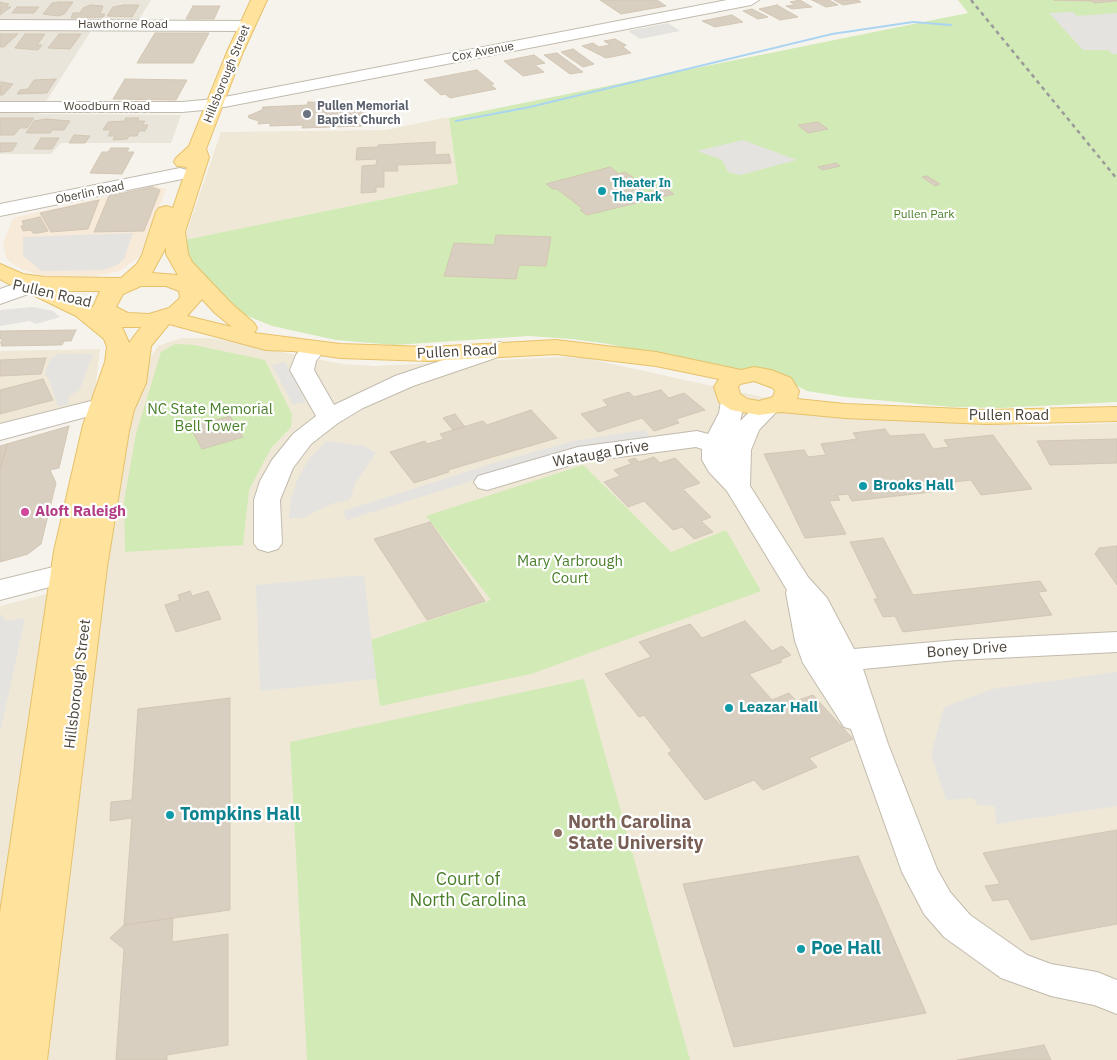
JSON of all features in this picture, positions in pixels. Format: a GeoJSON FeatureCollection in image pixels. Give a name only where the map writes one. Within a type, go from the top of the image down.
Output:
{"type":"FeatureCollection","features":[{"type":"Feature","properties":{"kind":"main road","name":"Hillsborough Street"},"geometry":{"type":"LineString","coordinates":[[0,1045],[65,573],[75,515],[103,405],[114,375],[119,347],[117,338],[107,318],[108,296],[146,268],[153,255],[185,158],[196,150],[246,26],[259,0]]}},
{"type":"Feature","properties":{"kind":"main road","name":"Hillsborough Street"},"geometry":{"type":"LineString","coordinates":[[191,297],[192,281],[177,254],[175,232],[200,157],[196,150]]}},
{"type":"Feature","properties":{"kind":"main road"},"geometry":{"type":"LineString","coordinates":[[182,263],[223,308],[246,328]]}},
{"type":"Feature","properties":{"kind":"main road","name":"Pullen Road"},"geometry":{"type":"LineString","coordinates":[[0,270],[17,279],[44,284],[126,283],[155,278],[169,279],[188,287],[191,297],[222,318],[246,328],[304,346]]}},
{"type":"Feature","properties":{"kind":"main road","name":"Pullen Road"},"geometry":{"type":"LineString","coordinates":[[0,281],[77,297],[123,320],[136,322],[165,318],[266,343],[387,354],[556,347],[621,356],[650,367],[732,390],[750,407],[777,399],[845,411],[987,417],[1117,414]]}},
{"type":"Feature","properties":{"kind":"main road"},"geometry":{"type":"LineString","coordinates":[[32,289],[84,311],[117,338]]}},
{"type":"Feature","properties":{"kind":"main road"},"geometry":{"type":"LineString","coordinates":[[165,318],[186,307],[191,297]]}},
{"type":"Feature","properties":{"kind":"main road","name":"Hillsborough Street"},"geometry":{"type":"LineString","coordinates":[[27,1060],[92,567],[118,424],[134,383],[139,345],[165,318]]}},
{"type":"Feature","properties":{"kind":"main road"},"geometry":{"type":"LineString","coordinates":[[138,362],[150,345],[163,335],[195,325]]}},
{"type":"Feature","properties":{"kind":"main road"},"geometry":{"type":"LineString","coordinates":[[732,390],[762,375],[778,380],[777,399]]}},
{"type":"Feature","properties":{"kind":"street","name":"Cox Avenue"},"geometry":{"type":"LineString","coordinates":[[214,104],[751,0]]}},
{"type":"Feature","properties":{"kind":"street","name":"Hawthorne Road"},"geometry":{"type":"LineString","coordinates":[[0,25],[246,26]]}},
{"type":"Feature","properties":{"kind":"street","name":"Woodburn Road"},"geometry":{"type":"LineString","coordinates":[[0,107],[182,107],[214,104]]}},
{"type":"Feature","properties":{"kind":"street","name":"Oberlin Road"},"geometry":{"type":"LineString","coordinates":[[0,210],[180,174]]}},
{"type":"Feature","properties":{"kind":"street"},"geometry":{"type":"LineString","coordinates":[[0,297],[32,289]]}},
{"type":"Feature","properties":{"kind":"street"},"geometry":{"type":"LineString","coordinates":[[304,346],[302,370],[329,418]]}},
{"type":"Feature","properties":{"kind":"street"},"geometry":{"type":"LineString","coordinates":[[268,543],[267,500],[273,481],[281,466],[302,439],[329,418],[382,390],[499,349]]}},
{"type":"Feature","properties":{"kind":"street"},"geometry":{"type":"LineString","coordinates":[[732,390],[731,413],[716,444],[715,460],[722,472],[737,486],[798,584],[810,641],[832,662],[845,706],[872,744],[920,872],[937,903],[958,926],[1014,967],[1051,980],[1097,989],[1117,996]]}},
{"type":"Feature","properties":{"kind":"street"},"geometry":{"type":"LineString","coordinates":[[737,486],[738,450],[748,427],[777,399]]}},
{"type":"Feature","properties":{"kind":"street"},"geometry":{"type":"LineString","coordinates":[[0,432],[103,405]]}},
{"type":"Feature","properties":{"kind":"street","name":"Watauga Drive"},"geometry":{"type":"LineString","coordinates":[[487,482],[578,455],[697,439],[716,444]]}},
{"type":"Feature","properties":{"kind":"street"},"geometry":{"type":"LineString","coordinates":[[0,590],[92,567]]}},
{"type":"Feature","properties":{"kind":"street","name":"Boney Drive"},"geometry":{"type":"LineString","coordinates":[[832,662],[957,650],[1117,642]]}},
{"type":"Feature","properties":{"kind":"shaded area"},"geometry":{"type":"Polygon","coordinates":[[[0,0],[151,0],[137,23],[96,23],[38,114],[181,115],[171,143],[61,143],[51,154],[0,154],[0,0]]]}},
{"type":"Feature","properties":{"kind":"shaded area"},"geometry":{"type":"Polygon","coordinates":[[[1073,12],[1077,16],[1117,13],[1117,54],[1112,54],[1108,50],[1083,50],[1049,13],[1073,12]]]}},
{"type":"Feature","properties":{"kind":"shaded area"},"geometry":{"type":"Polygon","coordinates":[[[668,23],[680,31],[640,39],[628,31],[668,23]]]}},
{"type":"Feature","properties":{"kind":"shaded area"},"geometry":{"type":"Polygon","coordinates":[[[449,118],[458,184],[184,240],[221,132],[386,130],[449,118]]]}},
{"type":"Feature","properties":{"kind":"shaded area"},"geometry":{"type":"Polygon","coordinates":[[[743,140],[797,160],[740,175],[728,172],[722,160],[697,151],[743,140]]]}},
{"type":"Feature","properties":{"kind":"shaded area"},"geometry":{"type":"Polygon","coordinates":[[[154,186],[166,189],[140,256],[120,271],[96,276],[41,276],[21,269],[6,257],[3,244],[12,220],[17,217],[154,186]]]}},
{"type":"Feature","properties":{"kind":"shaded area"},"geometry":{"type":"Polygon","coordinates":[[[133,233],[124,259],[117,265],[104,270],[42,271],[23,256],[23,237],[133,233]]]}},
{"type":"Feature","properties":{"kind":"shaded area"},"geometry":{"type":"Polygon","coordinates":[[[33,307],[53,311],[60,317],[36,324],[30,321],[0,326],[0,310],[33,307]]]}},
{"type":"Feature","properties":{"kind":"shaded area","name":"North Carolina State University"},"geometry":{"type":"Polygon","coordinates":[[[181,338],[211,338],[342,364],[373,366],[562,357],[585,358],[858,418],[1040,426],[1117,423],[1117,1060],[0,1060],[0,606],[105,579],[131,410],[141,392],[151,357],[158,346],[181,338]]]}},
{"type":"Feature","properties":{"kind":"shaded area"},"geometry":{"type":"Polygon","coordinates":[[[100,349],[94,400],[0,425],[0,351],[100,349]]]}},
{"type":"Feature","properties":{"kind":"shaded area"},"geometry":{"type":"Polygon","coordinates":[[[58,354],[93,354],[80,389],[68,397],[69,404],[58,407],[49,379],[45,374],[50,360],[58,354]]]}},
{"type":"Feature","properties":{"kind":"shaded area"},"geometry":{"type":"Polygon","coordinates":[[[285,362],[306,402],[293,405],[272,365],[285,362]]]}},
{"type":"Feature","properties":{"kind":"shaded area"},"geometry":{"type":"Polygon","coordinates":[[[645,430],[652,439],[501,472],[347,520],[343,511],[494,463],[573,441],[645,430]]]}},
{"type":"Feature","properties":{"kind":"shaded area"},"geometry":{"type":"Polygon","coordinates":[[[326,441],[365,446],[376,453],[355,483],[350,500],[334,503],[302,518],[289,518],[291,499],[298,478],[309,459],[326,441]]]}},
{"type":"Feature","properties":{"kind":"shaded area"},"geometry":{"type":"Polygon","coordinates":[[[364,575],[376,679],[260,691],[256,585],[364,575]]]}},
{"type":"Feature","properties":{"kind":"shaded area"},"geometry":{"type":"Polygon","coordinates":[[[0,613],[6,621],[25,618],[0,733],[0,613]]]}},
{"type":"Feature","properties":{"kind":"shaded area"},"geometry":{"type":"Polygon","coordinates":[[[1117,672],[1117,806],[996,824],[995,806],[978,805],[973,798],[946,800],[931,755],[944,707],[992,689],[1117,672]]]}},
{"type":"Feature","properties":{"kind":"green space","name":"Pullen Park"},"geometry":{"type":"Polygon","coordinates":[[[958,0],[1117,0],[1117,402],[1001,408],[951,407],[845,397],[807,391],[793,384],[699,367],[609,344],[572,339],[529,336],[394,345],[336,340],[272,326],[233,310],[187,258],[184,240],[458,184],[449,118],[968,13],[958,0]]]}},
{"type":"Feature","properties":{"kind":"green space","name":"NC State Memorial Bell Tower"},"geometry":{"type":"Polygon","coordinates":[[[175,344],[194,345],[265,360],[292,414],[291,427],[271,448],[249,490],[243,545],[125,552],[124,501],[136,434],[161,352],[175,344]]]}},
{"type":"Feature","properties":{"kind":"green space","name":"Mary Yarbrough Court"},"geometry":{"type":"Polygon","coordinates":[[[583,465],[671,552],[726,530],[761,591],[531,674],[380,706],[371,640],[491,600],[426,516],[583,465]]]}},
{"type":"Feature","properties":{"kind":"green space","name":"Court of North Carolina"},"geometry":{"type":"Polygon","coordinates":[[[584,679],[690,1060],[307,1060],[290,742],[584,679]]]}},
{"type":"Feature","properties":{"kind":"building"},"geometry":{"type":"Polygon","coordinates":[[[600,0],[657,0],[666,6],[621,14],[600,0]]]}},
{"type":"Feature","properties":{"kind":"building"},"geometry":{"type":"Polygon","coordinates":[[[800,0],[812,7],[792,9],[786,6],[795,5],[790,2],[800,0]]]}},
{"type":"Feature","properties":{"kind":"building"},"geometry":{"type":"Polygon","coordinates":[[[812,0],[829,0],[838,5],[826,7],[812,0]]]}},
{"type":"Feature","properties":{"kind":"building"},"geometry":{"type":"Polygon","coordinates":[[[834,0],[858,0],[861,2],[843,5],[834,0]]]}},
{"type":"Feature","properties":{"kind":"building"},"geometry":{"type":"Polygon","coordinates":[[[1054,0],[1117,1],[1094,3],[1092,1],[1054,0]]]}},
{"type":"Feature","properties":{"kind":"building"},"geometry":{"type":"Polygon","coordinates":[[[0,2],[9,4],[6,7],[11,7],[0,15],[0,2]]]}},
{"type":"Feature","properties":{"kind":"building"},"geometry":{"type":"Polygon","coordinates":[[[73,2],[64,14],[58,16],[43,14],[52,3],[73,2]]]}},
{"type":"Feature","properties":{"kind":"building"},"geometry":{"type":"Polygon","coordinates":[[[90,5],[103,6],[100,14],[105,14],[103,17],[71,18],[73,13],[80,13],[83,8],[90,5]]]}},
{"type":"Feature","properties":{"kind":"building"},"geometry":{"type":"Polygon","coordinates":[[[139,5],[132,17],[107,16],[113,7],[139,5]]]}},
{"type":"Feature","properties":{"kind":"building"},"geometry":{"type":"Polygon","coordinates":[[[777,5],[798,17],[780,20],[759,9],[777,5]]]}},
{"type":"Feature","properties":{"kind":"building"},"geometry":{"type":"Polygon","coordinates":[[[193,6],[220,6],[214,19],[186,19],[193,6]]]}},
{"type":"Feature","properties":{"kind":"building"},"geometry":{"type":"Polygon","coordinates":[[[17,7],[39,7],[34,13],[12,13],[17,7]]]}},
{"type":"Feature","properties":{"kind":"building"},"geometry":{"type":"Polygon","coordinates":[[[752,9],[768,17],[758,19],[743,11],[752,9]]]}},
{"type":"Feature","properties":{"kind":"building"},"geometry":{"type":"Polygon","coordinates":[[[732,15],[743,22],[715,27],[702,21],[732,15]]]}},
{"type":"Feature","properties":{"kind":"building"},"geometry":{"type":"Polygon","coordinates":[[[155,33],[209,33],[193,63],[137,63],[155,33]]]}},
{"type":"Feature","properties":{"kind":"building"},"geometry":{"type":"Polygon","coordinates":[[[0,34],[18,34],[4,47],[0,47],[0,34]]]}},
{"type":"Feature","properties":{"kind":"building"},"geometry":{"type":"Polygon","coordinates":[[[25,34],[45,34],[37,45],[42,45],[38,50],[15,48],[25,34]]]}},
{"type":"Feature","properties":{"kind":"building"},"geometry":{"type":"Polygon","coordinates":[[[59,34],[81,34],[70,49],[48,48],[59,34]]]}},
{"type":"Feature","properties":{"kind":"building"},"geometry":{"type":"Polygon","coordinates":[[[615,39],[626,45],[623,47],[631,53],[606,58],[582,46],[593,43],[599,47],[610,45],[604,41],[615,39]]]}},
{"type":"Feature","properties":{"kind":"building"},"geometry":{"type":"Polygon","coordinates":[[[573,49],[594,64],[583,67],[561,52],[573,49]]]}},
{"type":"Feature","properties":{"kind":"building"},"geometry":{"type":"Polygon","coordinates":[[[557,53],[583,72],[570,74],[544,55],[557,53]]]}},
{"type":"Feature","properties":{"kind":"building"},"geometry":{"type":"Polygon","coordinates":[[[534,55],[545,63],[535,65],[544,72],[523,76],[504,61],[534,55]]]}},
{"type":"Feature","properties":{"kind":"building"},"geometry":{"type":"Polygon","coordinates":[[[477,70],[494,84],[490,84],[496,89],[450,98],[445,94],[441,95],[424,80],[477,70]]]}},
{"type":"Feature","properties":{"kind":"building"},"geometry":{"type":"Polygon","coordinates":[[[56,79],[47,93],[17,94],[20,90],[28,89],[34,80],[56,79]]]}},
{"type":"Feature","properties":{"kind":"building"},"geometry":{"type":"Polygon","coordinates":[[[125,79],[187,80],[176,100],[113,99],[125,79]]]}},
{"type":"Feature","properties":{"kind":"building"},"geometry":{"type":"Polygon","coordinates":[[[1,82],[13,84],[3,95],[0,95],[1,82]]]}},
{"type":"Feature","properties":{"kind":"building","name":"Pullen Memorial Baptist Church"},"geometry":{"type":"Polygon","coordinates":[[[308,102],[355,103],[354,108],[365,108],[362,126],[302,128],[303,125],[270,126],[270,123],[258,124],[259,121],[248,116],[262,110],[263,107],[307,105],[308,102]]]}},
{"type":"Feature","properties":{"kind":"building"},"geometry":{"type":"Polygon","coordinates":[[[0,118],[34,118],[27,128],[20,128],[14,135],[0,135],[0,118]]]}},
{"type":"Feature","properties":{"kind":"building"},"geometry":{"type":"Polygon","coordinates":[[[126,118],[139,118],[137,121],[145,121],[142,125],[148,125],[145,131],[139,131],[137,136],[129,136],[127,139],[113,140],[115,136],[108,136],[111,130],[103,130],[108,122],[124,121],[126,118]]]}},
{"type":"Feature","properties":{"kind":"building"},"geometry":{"type":"Polygon","coordinates":[[[46,119],[70,121],[64,130],[52,130],[50,133],[26,133],[34,121],[46,119]]]}},
{"type":"Feature","properties":{"kind":"building"},"geometry":{"type":"Polygon","coordinates":[[[818,122],[828,129],[808,133],[798,125],[818,122]]]}},
{"type":"Feature","properties":{"kind":"building"},"geometry":{"type":"Polygon","coordinates":[[[74,135],[90,136],[85,143],[69,143],[74,135]]]}},
{"type":"Feature","properties":{"kind":"building"},"geometry":{"type":"Polygon","coordinates":[[[41,138],[59,138],[52,149],[34,149],[41,138]]]}},
{"type":"Feature","properties":{"kind":"building"},"geometry":{"type":"Polygon","coordinates":[[[435,142],[435,155],[449,154],[451,163],[397,165],[398,171],[384,171],[384,187],[376,187],[376,192],[361,193],[362,166],[376,165],[377,159],[356,160],[357,148],[435,142]]]}},
{"type":"Feature","properties":{"kind":"building"},"geometry":{"type":"Polygon","coordinates":[[[0,143],[17,143],[12,151],[0,152],[0,143]]]}},
{"type":"Feature","properties":{"kind":"building"},"geometry":{"type":"Polygon","coordinates":[[[111,148],[129,148],[127,152],[134,152],[122,174],[90,173],[102,152],[108,152],[111,148]]]}},
{"type":"Feature","properties":{"kind":"building"},"geometry":{"type":"Polygon","coordinates":[[[836,163],[840,166],[823,170],[818,167],[836,163]]]}},
{"type":"Feature","properties":{"kind":"building","name":"Theater In The Park"},"geometry":{"type":"Polygon","coordinates":[[[610,167],[619,174],[625,172],[645,186],[639,188],[646,193],[665,188],[674,194],[587,215],[580,210],[583,209],[557,189],[553,189],[546,184],[610,167]]]}},
{"type":"Feature","properties":{"kind":"building"},"geometry":{"type":"Polygon","coordinates":[[[927,176],[940,184],[935,186],[922,177],[927,176]]]}},
{"type":"Feature","properties":{"kind":"building"},"geometry":{"type":"Polygon","coordinates":[[[152,187],[160,190],[144,231],[94,232],[109,196],[152,187]]]}},
{"type":"Feature","properties":{"kind":"building"},"geometry":{"type":"Polygon","coordinates":[[[99,200],[88,229],[51,232],[40,213],[99,200]]]}},
{"type":"Feature","properties":{"kind":"building"},"geometry":{"type":"Polygon","coordinates":[[[40,217],[48,231],[33,233],[31,230],[23,231],[21,226],[24,225],[22,221],[40,217]]]}},
{"type":"Feature","properties":{"kind":"building"},"geometry":{"type":"Polygon","coordinates":[[[496,235],[551,237],[546,266],[519,265],[516,279],[444,276],[454,243],[494,245],[496,235]]]}},
{"type":"Feature","properties":{"kind":"building"},"geometry":{"type":"Polygon","coordinates":[[[76,330],[71,341],[64,341],[62,345],[1,346],[2,343],[0,343],[3,339],[0,339],[0,331],[76,330]]]}},
{"type":"Feature","properties":{"kind":"building"},"geometry":{"type":"Polygon","coordinates":[[[46,358],[41,374],[0,376],[0,360],[46,358]]]}},
{"type":"Feature","properties":{"kind":"building"},"geometry":{"type":"Polygon","coordinates":[[[43,379],[53,400],[0,414],[0,390],[43,379]]]}},
{"type":"Feature","properties":{"kind":"building"},"geometry":{"type":"Polygon","coordinates":[[[661,390],[669,398],[684,393],[705,410],[676,419],[679,423],[654,431],[642,418],[598,432],[581,414],[608,406],[603,400],[629,392],[634,397],[661,390]]]}},
{"type":"Feature","properties":{"kind":"building"},"geometry":{"type":"Polygon","coordinates":[[[531,410],[557,438],[448,470],[449,472],[414,483],[390,452],[425,441],[427,444],[444,439],[440,434],[483,421],[487,425],[531,410]]]}},
{"type":"Feature","properties":{"kind":"building"},"geometry":{"type":"Polygon","coordinates":[[[455,414],[465,427],[453,430],[443,418],[455,414]]]}},
{"type":"Feature","properties":{"kind":"building"},"geometry":{"type":"Polygon","coordinates":[[[230,416],[243,437],[202,449],[190,427],[230,416]]]}},
{"type":"Feature","properties":{"kind":"building","name":"Aloft Raleigh"},"geometry":{"type":"Polygon","coordinates":[[[69,426],[59,468],[50,470],[56,483],[41,544],[28,554],[0,562],[0,470],[7,444],[69,426]]]}},
{"type":"Feature","properties":{"kind":"building","name":"Brooks Hall"},"geometry":{"type":"Polygon","coordinates":[[[885,429],[890,436],[924,434],[933,449],[949,447],[944,440],[993,435],[1032,489],[981,495],[971,480],[945,483],[949,490],[852,501],[848,494],[837,495],[840,500],[829,501],[846,534],[805,538],[764,454],[804,450],[808,457],[826,455],[821,444],[857,439],[853,433],[885,429]]]}},
{"type":"Feature","properties":{"kind":"building"},"geometry":{"type":"Polygon","coordinates":[[[1117,439],[1117,463],[1050,465],[1037,441],[1117,439]]]}},
{"type":"Feature","properties":{"kind":"building"},"geometry":{"type":"Polygon","coordinates":[[[7,444],[0,470],[0,446],[7,444]]]}},
{"type":"Feature","properties":{"kind":"building"},"geometry":{"type":"Polygon","coordinates":[[[654,457],[660,463],[675,458],[700,483],[683,489],[711,517],[701,521],[713,532],[694,539],[682,527],[673,530],[644,501],[628,507],[604,482],[620,476],[614,470],[631,464],[628,460],[635,458],[639,462],[654,457]]]}},
{"type":"Feature","properties":{"kind":"building"},"geometry":{"type":"Polygon","coordinates":[[[430,522],[485,601],[427,620],[374,539],[430,522]]]}},
{"type":"Feature","properties":{"kind":"building"},"geometry":{"type":"Polygon","coordinates":[[[883,538],[913,595],[1040,581],[1047,591],[1038,592],[1052,615],[903,632],[895,616],[883,617],[874,599],[878,599],[850,542],[883,538]]]}},
{"type":"Feature","properties":{"kind":"building"},"geometry":{"type":"Polygon","coordinates":[[[1117,546],[1117,585],[1095,554],[1099,548],[1117,546]]]}},
{"type":"Feature","properties":{"kind":"building"},"geometry":{"type":"Polygon","coordinates":[[[190,591],[192,596],[208,591],[221,619],[176,632],[165,605],[180,600],[178,595],[190,591]]]}},
{"type":"Feature","properties":{"kind":"building","name":"Leazar Hall"},"geometry":{"type":"Polygon","coordinates":[[[745,621],[772,651],[782,646],[791,655],[780,660],[782,662],[749,674],[772,700],[789,693],[796,701],[813,695],[853,739],[809,758],[817,767],[763,790],[754,780],[705,800],[668,753],[672,751],[644,715],[639,717],[605,674],[651,657],[639,642],[690,624],[702,638],[745,621]]]}},
{"type":"Feature","properties":{"kind":"building","name":"Tompkins Hall"},"geometry":{"type":"Polygon","coordinates":[[[230,698],[230,910],[124,925],[132,818],[110,821],[111,802],[132,800],[138,709],[230,698]]]}},
{"type":"Feature","properties":{"kind":"building"},"geometry":{"type":"Polygon","coordinates":[[[1117,830],[1117,924],[1031,940],[1008,899],[993,901],[985,886],[1000,884],[983,853],[1117,830]]]}},
{"type":"Feature","properties":{"kind":"building","name":"Poe Hall"},"geometry":{"type":"Polygon","coordinates":[[[858,856],[926,1013],[734,1047],[683,884],[858,856]]]}},
{"type":"Feature","properties":{"kind":"building"},"geometry":{"type":"Polygon","coordinates":[[[173,918],[172,942],[228,934],[228,1045],[167,1055],[167,1060],[116,1060],[124,949],[110,938],[124,925],[173,918]]]}},
{"type":"Feature","properties":{"kind":"building"},"geometry":{"type":"Polygon","coordinates":[[[1044,1045],[1051,1060],[957,1060],[1044,1045]]]}},
{"type":"Feature","properties":{"kind":"waterway"},"geometry":{"type":"LineString","coordinates":[[456,121],[530,107],[832,34],[913,22],[951,25]]}},
{"type":"Feature","properties":{"kind":"railway"},"geometry":{"type":"LineString","coordinates":[[971,0],[1117,179]]}},
{"type":"Feature","properties":{"kind":"place","name":"Pullen Memorial Baptist Church"},"geometry":{"type":"Point","coordinates":[307,114]}},
{"type":"Feature","properties":{"kind":"place","name":"Theater In The Park"},"geometry":{"type":"Point","coordinates":[602,191]}},
{"type":"Feature","properties":{"kind":"place","name":"Brooks Hall"},"geometry":{"type":"Point","coordinates":[863,486]}},
{"type":"Feature","properties":{"kind":"place","name":"Aloft Raleigh"},"geometry":{"type":"Point","coordinates":[25,512]}},
{"type":"Feature","properties":{"kind":"place","name":"Leazar Hall"},"geometry":{"type":"Point","coordinates":[729,708]}},
{"type":"Feature","properties":{"kind":"place","name":"Tompkins Hall"},"geometry":{"type":"Point","coordinates":[170,815]}},
{"type":"Feature","properties":{"kind":"place","name":"North Carolina State University"},"geometry":{"type":"Point","coordinates":[558,833]}},
{"type":"Feature","properties":{"kind":"place","name":"Poe Hall"},"geometry":{"type":"Point","coordinates":[801,949]}}]}
